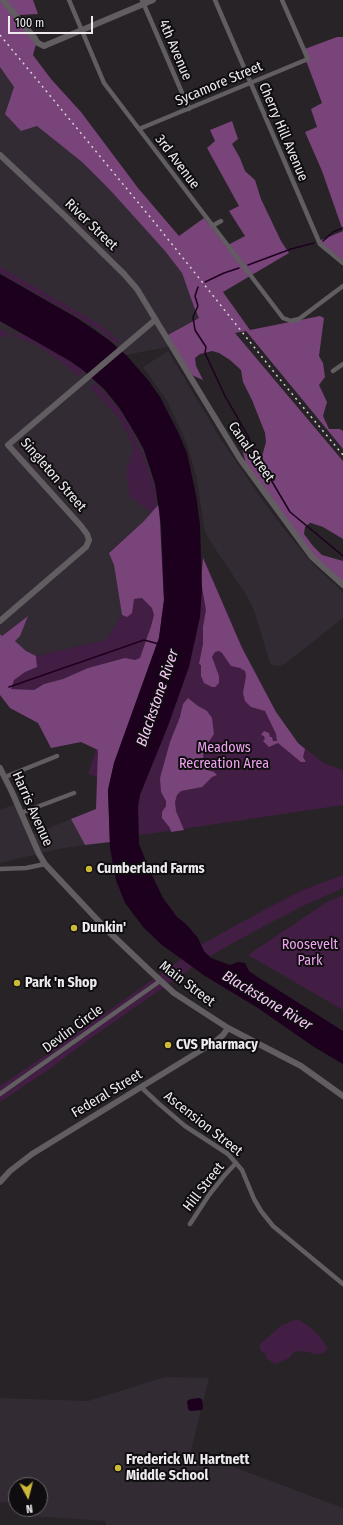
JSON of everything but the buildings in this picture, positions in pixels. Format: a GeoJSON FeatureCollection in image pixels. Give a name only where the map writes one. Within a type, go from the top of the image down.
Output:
{"type":"FeatureCollection","features":[{"type":"Feature","properties":{"kind":"street","name":"3rd Avenue"},"geometry":{"type":"LineString","coordinates":[[69,0],[104,83],[283,318],[291,321],[299,319],[343,286]]}},
{"type":"Feature","properties":{"kind":"street"},"geometry":{"type":"LineString","coordinates":[[0,8],[4,1],[38,43],[44,46],[143,2],[153,0]]}},
{"type":"Feature","properties":{"kind":"street","name":"Cherry Hill Avenue"},"geometry":{"type":"LineString","coordinates":[[215,0],[320,244],[343,263]]}},
{"type":"Feature","properties":{"kind":"street","name":"Sycamore Street"},"geometry":{"type":"LineString","coordinates":[[139,129],[308,60],[282,0]]}},
{"type":"Feature","properties":{"kind":"street","name":"4th Avenue"},"geometry":{"type":"LineString","coordinates":[[143,2],[188,109]]}},
{"type":"Feature","properties":{"kind":"street","name":"River Street"},"geometry":{"type":"LineString","coordinates":[[0,155],[124,274],[137,289],[155,320]]}},
{"type":"Feature","properties":{"kind":"street"},"geometry":{"type":"LineString","coordinates":[[212,226],[221,221]]}},
{"type":"Feature","properties":{"kind":"street","name":"Singleton Street"},"geometry":{"type":"LineString","coordinates":[[0,621],[88,544],[89,540],[88,534],[8,444],[155,320]]}},
{"type":"Feature","properties":{"kind":"street","name":"Canal Street"},"geometry":{"type":"LineString","coordinates":[[155,320],[240,460],[312,557],[343,585]]}},
{"type":"Feature","properties":{"kind":"street"},"geometry":{"type":"LineString","coordinates":[[333,371],[343,364]]}},
{"type":"Feature","properties":{"kind":"street"},"geometry":{"type":"LineString","coordinates":[[5,777],[57,756]]}},
{"type":"Feature","properties":{"kind":"street","name":"Harris Avenue"},"geometry":{"type":"LineString","coordinates":[[0,768],[43,862]]}},
{"type":"Feature","properties":{"kind":"street"},"geometry":{"type":"LineString","coordinates":[[21,813],[74,793]]}},
{"type":"Feature","properties":{"kind":"street"},"geometry":{"type":"LineString","coordinates":[[0,869],[26,868],[43,862]]}},
{"type":"Feature","properties":{"kind":"street","name":"Main Street"},"geometry":{"type":"LineString","coordinates":[[43,862],[107,930],[174,993],[228,1028],[301,1066],[343,1096]]}},
{"type":"Feature","properties":{"kind":"street","name":"Devlin Circle"},"geometry":{"type":"LineString","coordinates":[[0,1094],[160,981]]}},
{"type":"Feature","properties":{"kind":"street","name":"Federal Street"},"geometry":{"type":"LineString","coordinates":[[0,1182],[16,1166],[32,1154],[216,1041],[228,1028]]}},
{"type":"Feature","properties":{"kind":"street","name":"Ascension Street"},"geometry":{"type":"LineString","coordinates":[[141,1087],[185,1126],[228,1154],[242,1170],[254,1200],[273,1226],[343,1284]]}},
{"type":"Feature","properties":{"kind":"street","name":"Hill Street"},"geometry":{"type":"LineString","coordinates":[[190,1224],[209,1195],[236,1163]]}},
{"type":"Feature","properties":{"kind":"shaded area"},"geometry":{"type":"Polygon","coordinates":[[[0,0],[33,0],[38,14],[19,15],[38,37],[33,55],[51,79],[81,112],[138,188],[179,236],[204,218],[226,246],[245,236],[229,211],[239,206],[207,148],[215,141],[210,130],[232,121],[238,139],[232,144],[245,171],[255,180],[261,199],[281,241],[289,253],[223,292],[250,330],[320,316],[324,318],[319,356],[323,363],[325,377],[319,385],[327,402],[323,416],[329,429],[340,429],[343,431],[343,449],[246,331],[235,333],[343,461],[343,539],[323,527],[311,523],[305,527],[304,534],[322,555],[343,561],[343,584],[314,557],[246,464],[241,445],[257,462],[267,480],[275,481],[261,460],[266,442],[265,433],[243,382],[241,370],[230,360],[219,353],[212,351],[200,354],[195,358],[196,366],[203,380],[194,376],[188,372],[166,336],[199,318],[182,273],[165,251],[110,190],[82,162],[37,126],[21,131],[5,114],[14,87],[0,67],[0,0]]]}},
{"type":"Feature","properties":{"kind":"shaded area"},"geometry":{"type":"Polygon","coordinates":[[[337,37],[343,37],[343,231],[322,171],[305,132],[317,127],[311,109],[322,103],[302,50],[337,37]]]}},
{"type":"Feature","properties":{"kind":"shaded area"},"geometry":{"type":"Polygon","coordinates":[[[0,67],[14,87],[5,114],[21,131],[37,126],[82,162],[110,190],[165,251],[182,273],[199,318],[166,336],[172,346],[126,355],[91,326],[0,274],[0,67]]]}},
{"type":"Feature","properties":{"kind":"shaded area"},"geometry":{"type":"Polygon","coordinates":[[[343,231],[343,261],[319,241],[343,231]]]}},
{"type":"Feature","properties":{"kind":"shaded area"},"geometry":{"type":"Polygon","coordinates":[[[0,321],[70,361],[83,370],[104,389],[130,423],[144,450],[153,475],[159,504],[144,521],[109,552],[114,565],[122,615],[106,640],[36,656],[26,651],[15,641],[27,616],[2,636],[0,634],[0,321]]]}},
{"type":"Feature","properties":{"kind":"shaded area"},"geometry":{"type":"Polygon","coordinates":[[[168,351],[220,438],[266,505],[313,564],[343,592],[343,618],[286,663],[280,666],[272,665],[270,663],[251,604],[208,538],[204,528],[197,479],[187,444],[167,401],[143,367],[168,351]]]}},
{"type":"Feature","properties":{"kind":"shaded area"},"geometry":{"type":"Polygon","coordinates":[[[159,504],[164,600],[159,638],[114,763],[108,790],[110,842],[85,845],[71,819],[96,809],[98,750],[81,742],[51,748],[38,723],[10,708],[0,695],[0,634],[2,636],[28,616],[20,636],[15,641],[26,651],[36,656],[37,667],[25,672],[14,680],[11,689],[34,690],[44,684],[63,679],[88,668],[125,658],[135,660],[140,658],[154,615],[152,608],[142,598],[134,599],[132,613],[127,617],[122,615],[114,565],[109,553],[144,521],[159,504]]]}},
{"type":"Feature","properties":{"kind":"shaded area"},"geometry":{"type":"Polygon","coordinates":[[[203,558],[242,648],[276,712],[298,743],[305,749],[303,757],[306,762],[301,762],[278,743],[269,747],[263,741],[265,739],[264,736],[261,735],[264,731],[269,733],[273,741],[277,741],[276,734],[265,711],[251,707],[245,701],[243,693],[246,676],[245,671],[231,666],[219,651],[215,652],[212,657],[219,676],[219,683],[215,687],[212,687],[204,683],[201,676],[201,665],[199,664],[203,644],[203,627],[206,610],[201,582],[203,558]]]}},
{"type":"Feature","properties":{"kind":"shaded area"},"geometry":{"type":"Polygon","coordinates":[[[188,698],[207,711],[212,718],[214,734],[206,746],[203,754],[207,770],[214,772],[217,775],[212,777],[202,787],[181,791],[177,795],[175,802],[176,811],[184,830],[171,832],[170,828],[162,818],[162,812],[166,806],[166,801],[161,792],[160,778],[183,704],[188,698]]]}},
{"type":"Feature","properties":{"kind":"shaded area"},"geometry":{"type":"Polygon","coordinates":[[[17,803],[32,835],[71,819],[85,845],[58,849],[0,863],[0,810],[17,803]]]}},
{"type":"Feature","properties":{"kind":"shaded area","name":"Frederick W. Hartnett Middle School"},"geometry":{"type":"Polygon","coordinates":[[[165,1377],[209,1378],[191,1451],[343,1508],[343,1525],[106,1525],[105,1521],[46,1517],[48,1517],[48,1477],[8,1477],[8,1502],[0,1502],[0,1398],[88,1401],[165,1377]]]}},
{"type":"Feature","properties":{"kind":"green space"},"geometry":{"type":"Polygon","coordinates":[[[0,267],[99,324],[120,341],[116,343],[101,331],[70,312],[0,273],[0,267]]]}},
{"type":"Feature","properties":{"kind":"green space"},"geometry":{"type":"Polygon","coordinates":[[[0,329],[8,333],[7,339],[0,335],[0,329]]]}},
{"type":"Feature","properties":{"kind":"green space"},"geometry":{"type":"Polygon","coordinates":[[[8,333],[28,336],[83,370],[79,377],[60,361],[36,345],[8,333]]]}},
{"type":"Feature","properties":{"kind":"green space"},"geometry":{"type":"Polygon","coordinates":[[[95,383],[119,409],[143,455],[155,490],[157,516],[130,497],[126,472],[134,447],[119,419],[90,388],[95,383]]]}},
{"type":"Feature","properties":{"kind":"green space","name":"Blackstone River"},"geometry":{"type":"Polygon","coordinates":[[[157,516],[154,615],[103,779],[88,774],[120,678],[125,658],[88,668],[63,679],[44,684],[34,690],[11,689],[8,674],[37,664],[36,656],[106,640],[122,615],[127,617],[134,599],[142,598],[157,516]]]}},
{"type":"Feature","properties":{"kind":"green space","name":"Meadows Recreation Area"},"geometry":{"type":"Polygon","coordinates":[[[203,556],[242,647],[277,714],[298,743],[325,764],[343,770],[343,805],[139,835],[138,811],[140,793],[201,584],[203,556]]]}},
{"type":"Feature","properties":{"kind":"green space"},"geometry":{"type":"Polygon","coordinates":[[[343,875],[343,888],[305,905],[206,958],[88,1040],[51,1068],[0,1102],[0,1086],[204,943],[303,890],[343,875]]]}},
{"type":"Feature","properties":{"kind":"green space","name":"Roosevelt Park"},"geometry":{"type":"Polygon","coordinates":[[[343,895],[343,1010],[248,955],[327,902],[343,895]]]}},
{"type":"Feature","properties":{"kind":"green space"},"geometry":{"type":"Polygon","coordinates":[[[298,1319],[310,1327],[320,1337],[328,1349],[323,1353],[316,1354],[303,1351],[294,1352],[289,1358],[275,1364],[267,1359],[266,1354],[260,1350],[260,1344],[282,1325],[298,1319]]]}},
{"type":"Feature","properties":{"kind":"water"},"geometry":{"type":"Polygon","coordinates":[[[0,274],[77,318],[109,340],[126,355],[148,380],[160,397],[178,432],[187,453],[196,495],[200,525],[202,589],[200,617],[189,667],[168,726],[140,795],[138,806],[139,844],[163,898],[177,917],[186,924],[198,938],[204,951],[211,958],[230,965],[238,962],[245,963],[249,971],[256,976],[343,1031],[343,1064],[314,1047],[258,1008],[205,976],[162,945],[144,928],[125,903],[116,880],[110,848],[108,790],[114,763],[159,638],[164,600],[161,524],[155,484],[144,450],[119,407],[104,389],[83,370],[70,361],[0,321],[0,274]]]}},
{"type":"Feature","properties":{"kind":"water"},"geometry":{"type":"Polygon","coordinates":[[[199,1398],[202,1399],[202,1410],[190,1411],[188,1409],[187,1401],[199,1398]]]}},
{"type":"Feature","properties":{"kind":"waterway"},"geometry":{"type":"LineString","coordinates":[[323,241],[333,232],[343,228]]}},
{"type":"Feature","properties":{"kind":"waterway"},"geometry":{"type":"LineString","coordinates":[[248,265],[291,249],[314,243]]}},
{"type":"Feature","properties":{"kind":"waterway"},"geometry":{"type":"LineString","coordinates":[[205,282],[239,268]]}},
{"type":"Feature","properties":{"kind":"waterway"},"geometry":{"type":"LineString","coordinates":[[198,287],[195,296],[198,306],[193,317],[195,330],[206,347],[205,353],[225,396],[248,436],[254,451],[290,512],[343,556]]}},
{"type":"Feature","properties":{"kind":"waterway"},"geometry":{"type":"LineString","coordinates":[[9,687],[144,640],[159,644]]}},
{"type":"Feature","properties":{"kind":"railway"},"geometry":{"type":"LineString","coordinates":[[0,35],[343,455]]}},
{"type":"Feature","properties":{"kind":"place","name":"Cumberland Farms"},"geometry":{"type":"Point","coordinates":[89,869]}},
{"type":"Feature","properties":{"kind":"place","name":"Dunkin'"},"geometry":{"type":"Point","coordinates":[74,928]}},
{"type":"Feature","properties":{"kind":"place","name":"Park 'n Shop"},"geometry":{"type":"Point","coordinates":[17,983]}},
{"type":"Feature","properties":{"kind":"place","name":"CVS Pharmacy"},"geometry":{"type":"Point","coordinates":[168,1045]}},
{"type":"Feature","properties":{"kind":"place","name":"Frederick W. Hartnett Middle School"},"geometry":{"type":"Point","coordinates":[118,1468]}}]}
